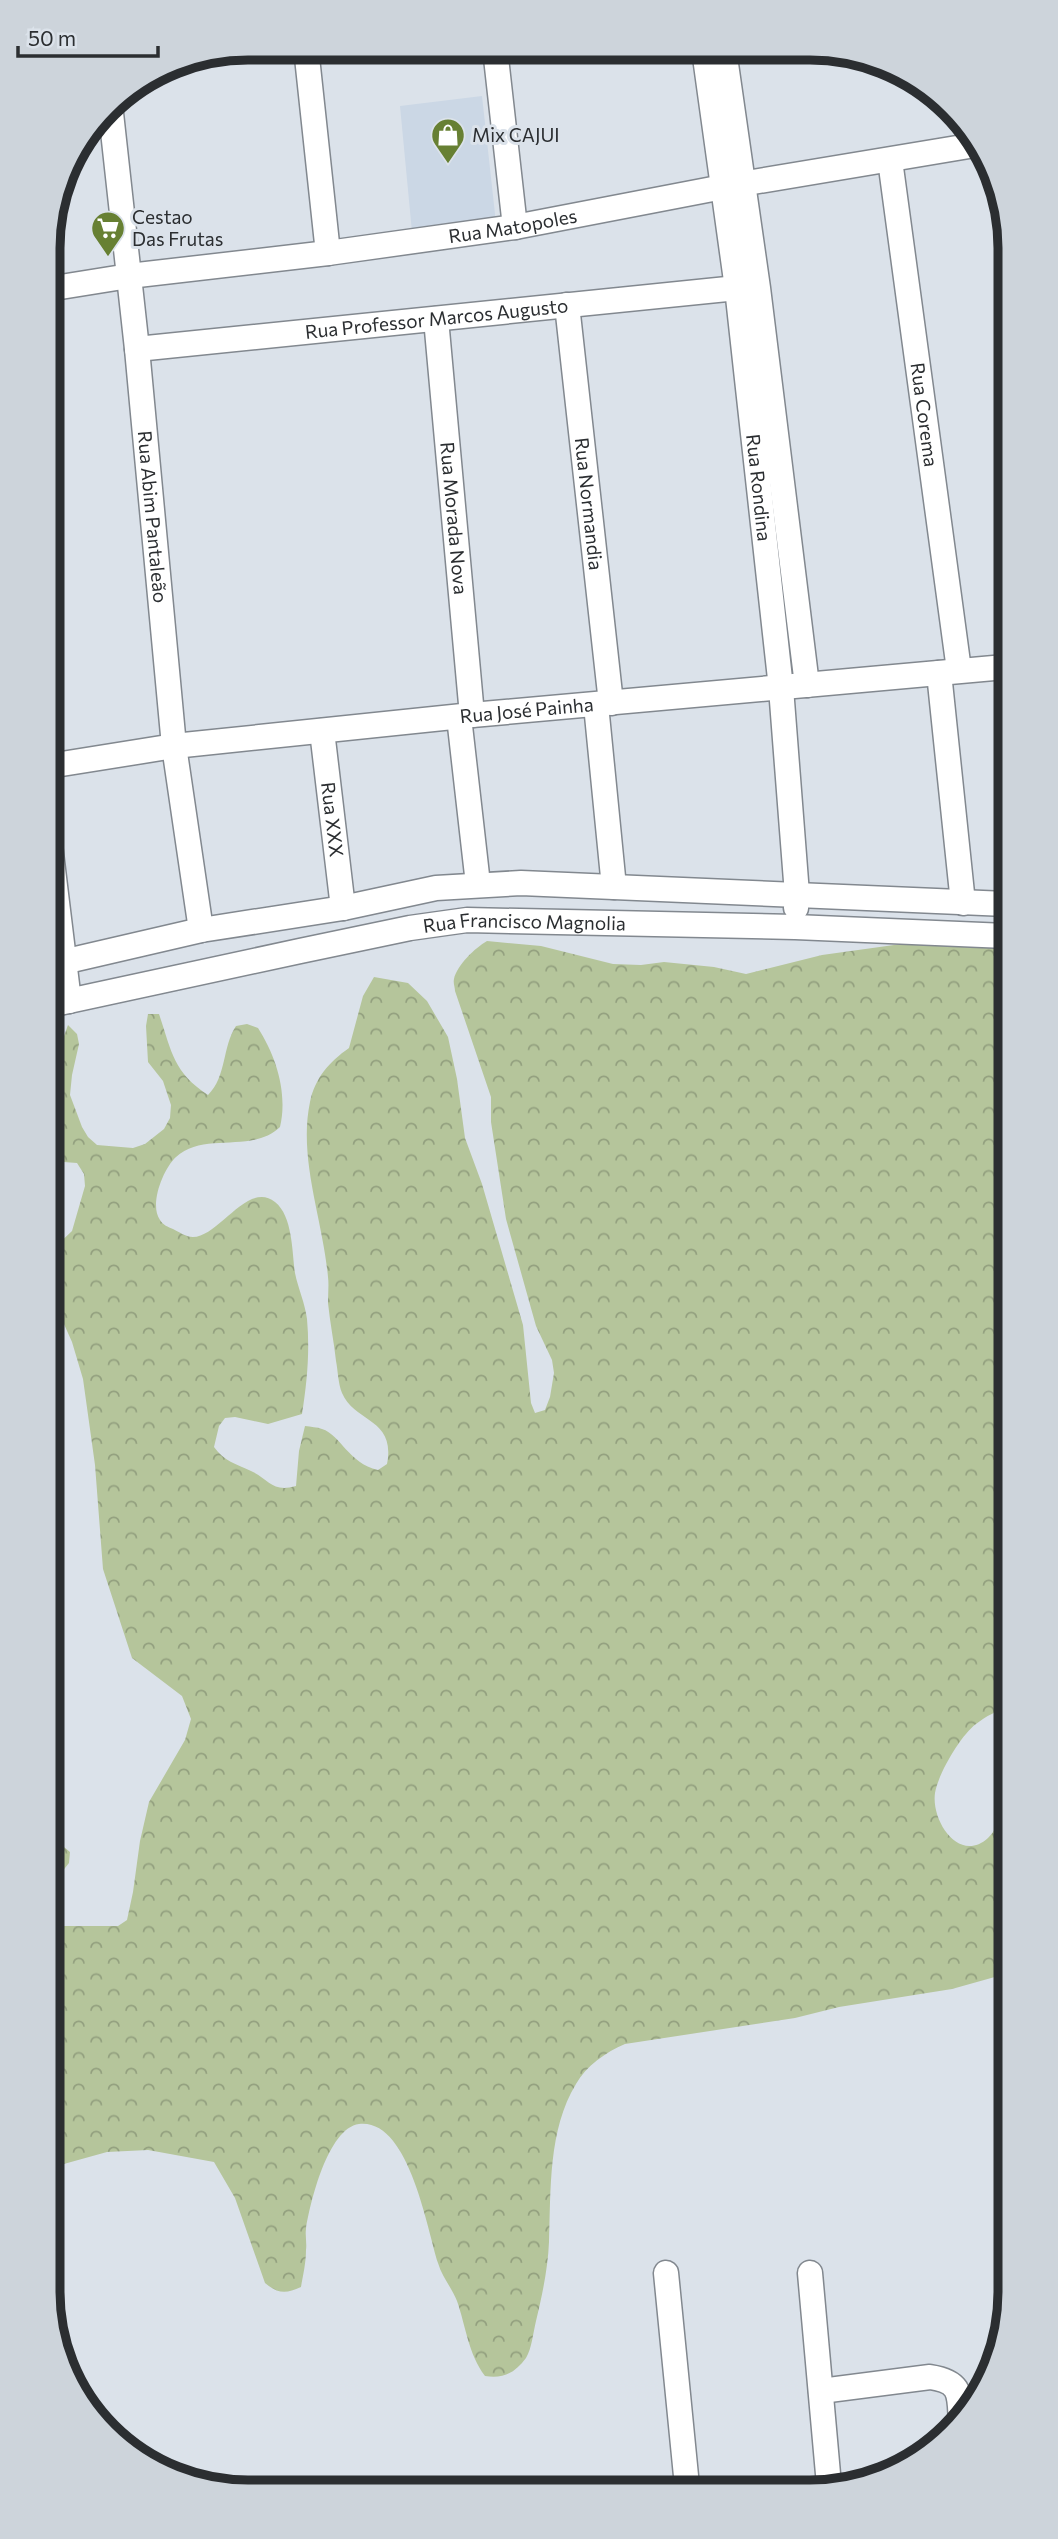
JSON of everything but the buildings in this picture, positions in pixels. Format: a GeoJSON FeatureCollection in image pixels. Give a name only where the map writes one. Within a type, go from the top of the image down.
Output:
{"type":"FeatureCollection","features":[{"type":"Feature","properties":{"kind":"street"},"geometry":{"type":"LineString","coordinates":[[307,59],[328,253]]}},
{"type":"Feature","properties":{"kind":"street"},"geometry":{"type":"LineString","coordinates":[[496,59],[515,227]]}},
{"type":"Feature","properties":{"kind":"street","name":"Rua Rondina"},"geometry":{"type":"LineString","coordinates":[[706,59],[733,186],[807,685]]}},
{"type":"Feature","properties":{"kind":"street","name":"Rua Rondina"},"geometry":{"type":"LineString","coordinates":[[725,59],[737,288],[781,688],[797,894],[794,928]]}},
{"type":"Feature","properties":{"kind":"street","name":"Rua Abim Pantaleão"},"geometry":{"type":"LineString","coordinates":[[112,119],[174,746],[201,930]]}},
{"type":"Feature","properties":{"kind":"street","name":"Rua Matopoles"},"geometry":{"type":"LineString","coordinates":[[60,287],[515,227],[733,186],[969,146]]}},
{"type":"Feature","properties":{"kind":"street","name":"Rua Corema"},"geometry":{"type":"LineString","coordinates":[[890,160],[949,672],[963,903]]}},
{"type":"Feature","properties":{"kind":"street","name":"Rua Professor Marcos Augusto"},"geometry":{"type":"LineString","coordinates":[[136,349],[737,288]]}},
{"type":"Feature","properties":{"kind":"street","name":"Rua Normandia"},"geometry":{"type":"LineString","coordinates":[[567,305],[603,704],[614,887]]}},
{"type":"Feature","properties":{"kind":"street","name":"Rua Morada Nova"},"geometry":{"type":"LineString","coordinates":[[436,319],[478,884]]}},
{"type":"Feature","properties":{"kind":"street","name":"Rua José Painha"},"geometry":{"type":"LineString","coordinates":[[60,764],[174,746],[465,716],[998,668]]}},
{"type":"Feature","properties":{"kind":"street","name":"Rua XXX"},"geometry":{"type":"LineString","coordinates":[[322,731],[343,908]]}},
{"type":"Feature","properties":{"kind":"street","name":"Rua Francisco Magnolia"},"geometry":{"type":"LineString","coordinates":[[60,963],[201,930],[343,908],[436,888],[478,884],[521,883],[998,904]]}},
{"type":"Feature","properties":{"kind":"street","name":"Rua Francisco Magnolia"},"geometry":{"type":"LineString","coordinates":[[60,1003],[355,939],[467,920],[998,936]]}},
{"type":"Feature","properties":{"kind":"street"},"geometry":{"type":"LineString","coordinates":[[666,2273],[686,2480]]}},
{"type":"Feature","properties":{"kind":"street"},"geometry":{"type":"LineString","coordinates":[[810,2273],[828,2479]]}},
{"type":"Feature","properties":{"kind":"street"},"geometry":{"type":"LineString","coordinates":[[821,2391],[930,2377],[945,2379],[953,2384],[959,2392],[960,2406]]}},
{"type":"Feature","properties":{"kind":"shaded area","name":"Mix CAJUI"},"geometry":{"type":"Polygon","coordinates":[[[482,96],[496,223],[412,232],[400,106],[482,96]]]}},
{"type":"Feature","properties":{"kind":"shaded area"},"geometry":{"type":"Polygon","coordinates":[[[60,1470],[64,1505],[60,1505],[60,1470]]]}},
{"type":"Feature","properties":{"kind":"green space"},"geometry":{"type":"Polygon","coordinates":[[[487,941],[541,946],[613,964],[664,962],[714,967],[746,974],[822,955],[894,945],[953,941],[998,943],[998,1711],[970,1729],[951,1756],[937,1785],[935,1804],[942,1826],[957,1843],[977,1845],[988,1838],[998,1823],[998,1976],[952,1989],[839,2007],[795,2018],[625,2044],[597,2060],[576,2084],[560,2121],[551,2181],[547,2262],[530,2350],[513,2371],[503,2376],[491,2377],[485,2376],[475,2358],[457,2301],[440,2268],[421,2202],[403,2156],[391,2138],[376,2127],[359,2124],[348,2129],[338,2138],[330,2152],[316,2185],[308,2217],[306,2260],[301,2287],[286,2292],[278,2291],[265,2283],[235,2198],[214,2162],[148,2150],[107,2152],[60,2165],[60,1926],[118,1926],[127,1920],[149,1802],[185,1740],[191,1719],[182,1696],[132,1658],[103,1569],[95,1465],[83,1379],[72,1342],[60,1315],[60,1242],[72,1231],[85,1186],[84,1174],[77,1163],[60,1162],[60,1047],[68,1025],[77,1034],[79,1044],[70,1095],[88,1137],[97,1145],[133,1148],[145,1144],[164,1129],[170,1118],[171,1105],[163,1081],[148,1062],[148,1014],[159,1014],[175,1060],[187,1078],[208,1095],[222,1070],[228,1043],[236,1026],[247,1024],[258,1028],[279,1075],[282,1101],[280,1127],[269,1135],[256,1139],[187,1149],[176,1157],[166,1170],[159,1187],[156,1206],[161,1222],[193,1237],[203,1235],[254,1198],[265,1197],[281,1208],[288,1225],[295,1273],[307,1319],[307,1379],[302,1414],[268,1424],[235,1417],[225,1418],[219,1426],[214,1447],[226,1459],[271,1484],[288,1488],[296,1486],[299,1451],[305,1426],[314,1427],[329,1432],[352,1456],[378,1470],[387,1464],[386,1438],[373,1422],[348,1403],[340,1385],[328,1303],[325,1255],[307,1145],[307,1124],[315,1085],[329,1065],[349,1048],[363,996],[374,977],[408,983],[427,1001],[448,1037],[465,1138],[482,1184],[523,1325],[531,1403],[535,1413],[545,1410],[550,1397],[554,1373],[552,1360],[536,1326],[506,1219],[491,1122],[491,1097],[455,991],[456,974],[472,952],[487,941]]]}},
{"type":"Feature","properties":{"kind":"green space"},"geometry":{"type":"Polygon","coordinates":[[[60,1844],[70,1852],[69,1863],[61,1873],[60,1844]]]}},
{"type":"Feature","properties":{"kind":"place","name":"Mix CAJUI"},"geometry":{"type":"Point","coordinates":[448,165]}},
{"type":"Feature","properties":{"kind":"place","name":"Cestao Das Frutas"},"geometry":{"type":"Point","coordinates":[108,258]}}]}
